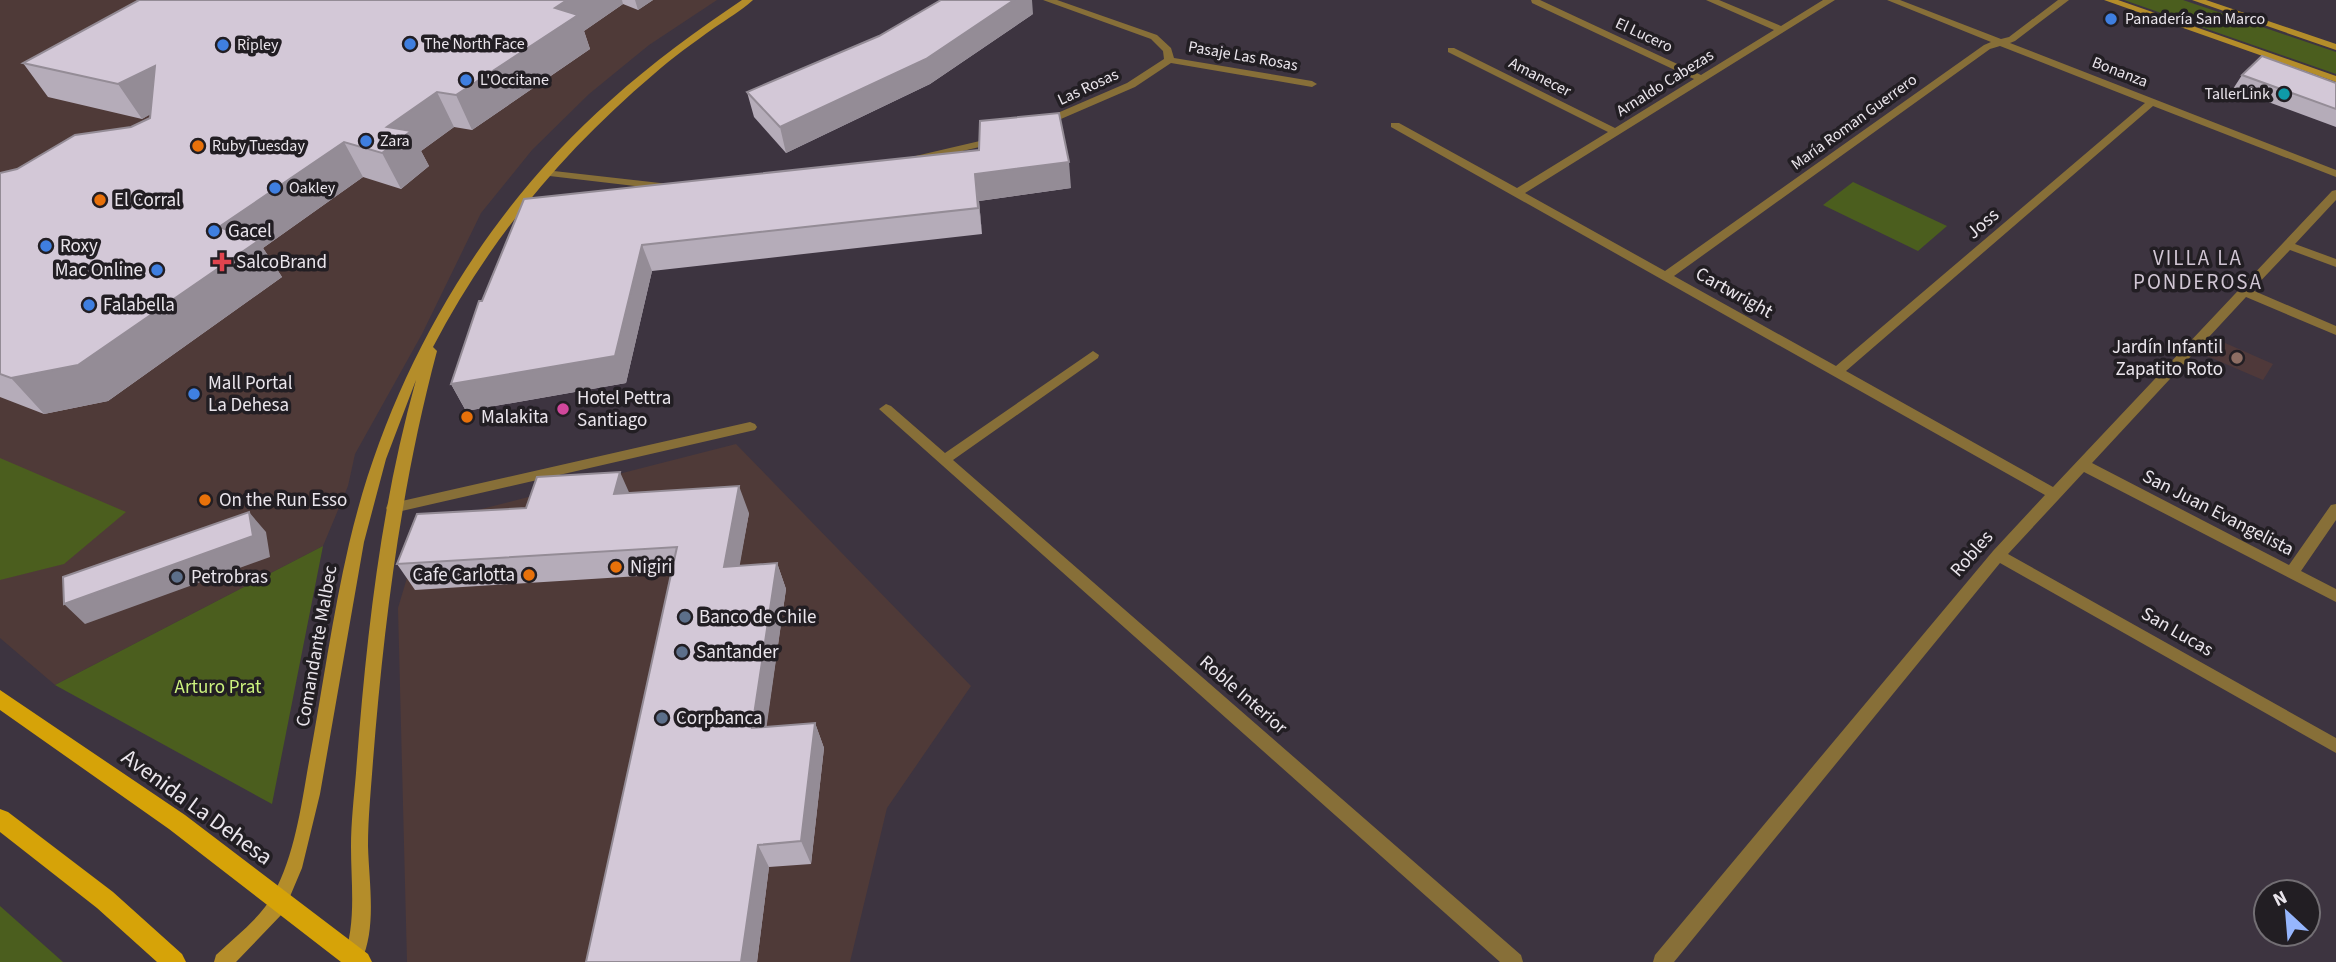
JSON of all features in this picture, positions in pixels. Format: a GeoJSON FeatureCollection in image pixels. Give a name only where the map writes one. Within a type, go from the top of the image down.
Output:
{"type":"FeatureCollection","features":[{"type":"Feature","properties":{"kind":"main road","name":"Avenida La Dehesa"},"geometry":{"type":"LineString","coordinates":[[0,699],[177,822],[355,960]]}},
{"type":"Feature","properties":{"kind":"main road"},"geometry":{"type":"LineString","coordinates":[[0,819],[105,900],[174,962]]}},
{"type":"Feature","properties":{"kind":"street","name":"Comandante Malbec"},"geometry":{"type":"LineString","coordinates":[[223,962],[281,901],[308,817],[369,487],[403,393],[439,326],[490,244],[545,173],[629,87],[691,38],[748,0]]}},
{"type":"Feature","properties":{"kind":"street"},"geometry":{"type":"LineString","coordinates":[[1048,0],[1154,37],[1168,50],[1169,60]]}},
{"type":"Feature","properties":{"kind":"street"},"geometry":{"type":"LineString","coordinates":[[1711,0],[1781,30]]}},
{"type":"Feature","properties":{"kind":"street","name":"Arnaldo Cabezas"},"geometry":{"type":"LineString","coordinates":[[1517,193],[1830,0]]}},
{"type":"Feature","properties":{"kind":"street","name":"Bonanza"},"geometry":{"type":"LineString","coordinates":[[1892,0],[2336,174]]}},
{"type":"Feature","properties":{"kind":"street","name":"María Roman Guerrero"},"geometry":{"type":"LineString","coordinates":[[1666,276],[1987,47],[2012,39],[2064,0]]}},
{"type":"Feature","properties":{"kind":"street"},"geometry":{"type":"LineString","coordinates":[[2109,0],[2336,79]]}},
{"type":"Feature","properties":{"kind":"street"},"geometry":{"type":"LineString","coordinates":[[2197,0],[2336,47]]}},
{"type":"Feature","properties":{"kind":"street","name":"El Lucero"},"geometry":{"type":"LineString","coordinates":[[1535,1],[1702,79]]}},
{"type":"Feature","properties":{"kind":"street","name":"Amanecer"},"geometry":{"type":"LineString","coordinates":[[1451,50],[1615,132]]}},
{"type":"Feature","properties":{"kind":"street","name":"Pasaje Las Rosas"},"geometry":{"type":"LineString","coordinates":[[1169,60],[1312,84]]}},
{"type":"Feature","properties":{"kind":"street","name":"Las Rosas"},"geometry":{"type":"LineString","coordinates":[[1035,126],[1069,114],[1131,85],[1169,60]]}},
{"type":"Feature","properties":{"kind":"street","name":"Joss"},"geometry":{"type":"LineString","coordinates":[[1837,372],[2152,102]]}},
{"type":"Feature","properties":{"kind":"street","name":"Cartwright"},"geometry":{"type":"LineString","coordinates":[[1395,125],[2054,494]]}},
{"type":"Feature","properties":{"kind":"street"},"geometry":{"type":"LineString","coordinates":[[899,162],[989,142],[1012,134]]}},
{"type":"Feature","properties":{"kind":"street"},"geometry":{"type":"LineString","coordinates":[[545,173],[685,187]]}},
{"type":"Feature","properties":{"kind":"street","name":"Robles"},"geometry":{"type":"LineString","coordinates":[[1662,962],[1998,555],[2244,291],[2334,199]]}},
{"type":"Feature","properties":{"kind":"street"},"geometry":{"type":"LineString","coordinates":[[2288,245],[2336,263]]}},
{"type":"Feature","properties":{"kind":"street"},"geometry":{"type":"LineString","coordinates":[[2244,291],[2336,331]]}},
{"type":"Feature","properties":{"kind":"street","name":"Comandante Malbec"},"geometry":{"type":"LineString","coordinates":[[355,960],[360,917],[359,848],[373,657],[393,508],[412,418],[439,326]]}},
{"type":"Feature","properties":{"kind":"street"},"geometry":{"type":"LineString","coordinates":[[944,460],[1093,355]]}},
{"type":"Feature","properties":{"kind":"street","name":"Roble Interior"},"geometry":{"type":"LineString","coordinates":[[886,409],[1514,962]]}},
{"type":"Feature","properties":{"kind":"street"},"geometry":{"type":"LineString","coordinates":[[393,508],[750,427]]}},
{"type":"Feature","properties":{"kind":"street","name":"San Juan Evangelista"},"geometry":{"type":"LineString","coordinates":[[2083,465],[2336,596]]}},
{"type":"Feature","properties":{"kind":"street"},"geometry":{"type":"LineString","coordinates":[[2292,573],[2336,509]]}},
{"type":"Feature","properties":{"kind":"street","name":"San Lucas"},"geometry":{"type":"LineString","coordinates":[[1998,555],[2336,746]]}},
{"type":"Feature","properties":{"kind":"shaded area","name":"Mall Portal La Dehesa"},"geometry":{"type":"Polygon","coordinates":[[[0,0],[717,0],[649,45],[589,94],[532,150],[481,213],[422,334],[355,454],[348,486],[323,546],[55,685],[0,638],[0,0]]]}},
{"type":"Feature","properties":{"kind":"shaded area","name":"Jardín Infantil Zapatito Roto"},"geometry":{"type":"Polygon","coordinates":[[[2211,337],[2273,364],[2263,380],[2200,353],[2211,337]]]}},
{"type":"Feature","properties":{"kind":"shaded area"},"geometry":{"type":"Polygon","coordinates":[[[736,444],[971,686],[887,808],[850,962],[407,962],[398,608],[423,524],[736,444]]]}},
{"type":"Feature","properties":{"kind":"green space"},"geometry":{"type":"Polygon","coordinates":[[[2124,0],[2183,0],[2336,52],[2336,74],[2124,0]]]}},
{"type":"Feature","properties":{"kind":"green space"},"geometry":{"type":"Polygon","coordinates":[[[1853,182],[1947,226],[1918,251],[1823,205],[1853,182]]]}},
{"type":"Feature","properties":{"kind":"green space"},"geometry":{"type":"Polygon","coordinates":[[[0,458],[126,512],[64,564],[0,580],[0,458]]]}},
{"type":"Feature","properties":{"kind":"green space","name":"Arturo Prat"},"geometry":{"type":"Polygon","coordinates":[[[323,546],[272,804],[55,685],[323,546]]]}},
{"type":"Feature","properties":{"kind":"green space"},"geometry":{"type":"Polygon","coordinates":[[[0,906],[63,962],[0,962],[0,906]]]}},
{"type":"Feature","properties":{"kind":"building"},"geometry":{"type":"Polygon","coordinates":[[[139,0],[567,0],[555,8],[578,15],[456,95],[437,92],[387,127],[411,131],[382,153],[344,142],[219,227],[258,241],[78,365],[11,378],[0,374],[0,173],[17,169],[75,135],[131,127],[150,118],[155,66],[118,84],[23,63],[139,0]]]}},
{"type":"Feature","properties":{"kind":"building"},"geometry":{"type":"Polygon","coordinates":[[[941,0],[1014,0],[926,59],[780,127],[747,92],[879,36],[941,0]]]}},
{"type":"Feature","properties":{"kind":"building"},"geometry":{"type":"Polygon","coordinates":[[[2262,56],[2336,83],[2336,109],[2242,75],[2262,56]]]}},
{"type":"Feature","properties":{"kind":"building"},"geometry":{"type":"Polygon","coordinates":[[[1059,113],[1069,162],[975,174],[978,208],[642,245],[615,356],[451,384],[479,301],[482,301],[524,199],[979,150],[980,121],[1059,113]]]}},
{"type":"Feature","properties":{"kind":"building"},"geometry":{"type":"Polygon","coordinates":[[[620,472],[614,494],[739,486],[724,567],[777,563],[752,728],[815,723],[801,841],[758,845],[741,962],[586,962],[677,547],[397,564],[417,514],[526,508],[537,477],[620,472]]]}},
{"type":"Feature","properties":{"kind":"building"},"geometry":{"type":"Polygon","coordinates":[[[249,512],[253,536],[64,604],[63,577],[249,512]]]}},
{"type":"Feature","properties":{"kind":"place","name":"Panadería San Marco"},"geometry":{"type":"Point","coordinates":[2111,19]}},
{"type":"Feature","properties":{"kind":"place","name":"The North Face"},"geometry":{"type":"Point","coordinates":[410,44]}},
{"type":"Feature","properties":{"kind":"place","name":"Ripley"},"geometry":{"type":"Point","coordinates":[223,45]}},
{"type":"Feature","properties":{"kind":"place","name":"L'Occitane"},"geometry":{"type":"Point","coordinates":[466,80]}},
{"type":"Feature","properties":{"kind":"place","name":"TallerLink"},"geometry":{"type":"Point","coordinates":[2284,94]}},
{"type":"Feature","properties":{"kind":"place","name":"Zara"},"geometry":{"type":"Point","coordinates":[366,141]}},
{"type":"Feature","properties":{"kind":"place","name":"Ruby Tuesday"},"geometry":{"type":"Point","coordinates":[198,146]}},
{"type":"Feature","properties":{"kind":"place","name":"Oakley"},"geometry":{"type":"Point","coordinates":[275,188]}},
{"type":"Feature","properties":{"kind":"place","name":"El Corral"},"geometry":{"type":"Point","coordinates":[100,200]}},
{"type":"Feature","properties":{"kind":"place","name":"Gacel"},"geometry":{"type":"Point","coordinates":[214,231]}},
{"type":"Feature","properties":{"kind":"place","name":"Roxy"},"geometry":{"type":"Point","coordinates":[46,246]}},
{"type":"Feature","properties":{"kind":"place","name":"SalcoBrand"},"geometry":{"type":"Point","coordinates":[222,262]}},
{"type":"Feature","properties":{"kind":"place","name":"Mac Online"},"geometry":{"type":"Point","coordinates":[157,270]}},
{"type":"Feature","properties":{"kind":"place","name":"Falabella"},"geometry":{"type":"Point","coordinates":[89,305]}},
{"type":"Feature","properties":{"kind":"place","name":"Jardín Infantil Zapatito Roto"},"geometry":{"type":"Point","coordinates":[2237,358]}},
{"type":"Feature","properties":{"kind":"place","name":"Mall Portal La Dehesa"},"geometry":{"type":"Point","coordinates":[194,394]}},
{"type":"Feature","properties":{"kind":"place","name":"Hotel Pettra Santiago"},"geometry":{"type":"Point","coordinates":[563,409]}},
{"type":"Feature","properties":{"kind":"place","name":"Malakita"},"geometry":{"type":"Point","coordinates":[467,417]}},
{"type":"Feature","properties":{"kind":"place","name":"On the Run Esso"},"geometry":{"type":"Point","coordinates":[205,500]}},
{"type":"Feature","properties":{"kind":"place","name":"Nigiri"},"geometry":{"type":"Point","coordinates":[616,567]}},
{"type":"Feature","properties":{"kind":"place","name":"Cafe Carlotta"},"geometry":{"type":"Point","coordinates":[529,575]}},
{"type":"Feature","properties":{"kind":"place","name":"Petrobras"},"geometry":{"type":"Point","coordinates":[177,577]}},
{"type":"Feature","properties":{"kind":"place","name":"Banco de Chile"},"geometry":{"type":"Point","coordinates":[685,617]}},
{"type":"Feature","properties":{"kind":"place","name":"Santander"},"geometry":{"type":"Point","coordinates":[682,652]}},
{"type":"Feature","properties":{"kind":"place","name":"Corpbanca"},"geometry":{"type":"Point","coordinates":[662,718]}},
{"type":"Feature","properties":{"kind":"district","name":"VILLA LA PONDEROSA"},"geometry":{"type":"Point","coordinates":[2198,270]}}]}
